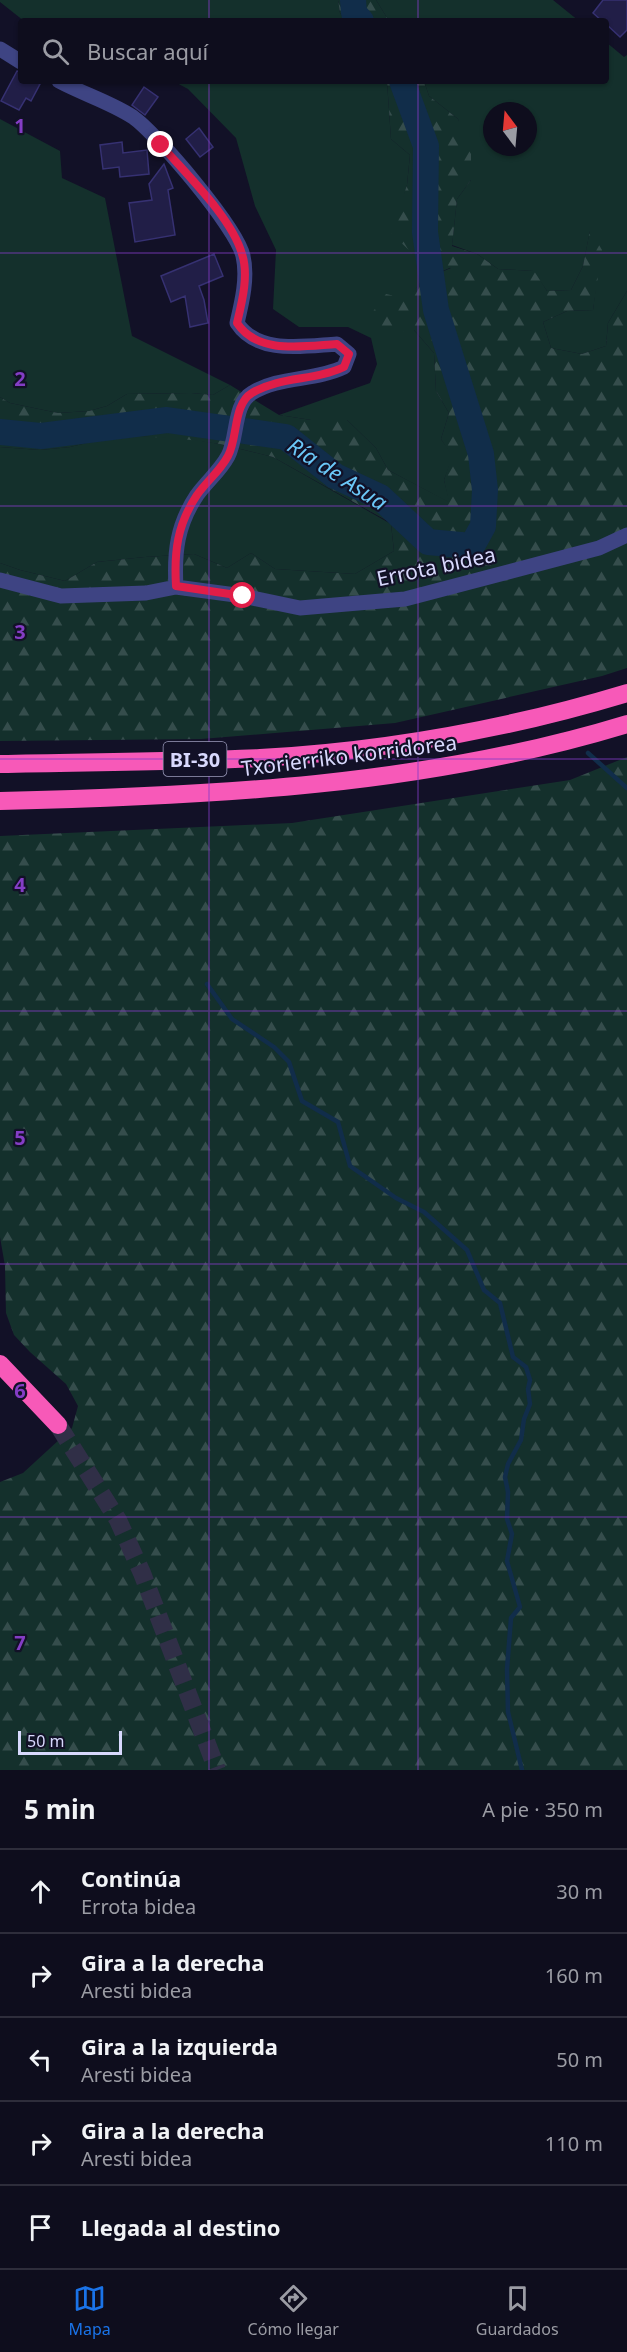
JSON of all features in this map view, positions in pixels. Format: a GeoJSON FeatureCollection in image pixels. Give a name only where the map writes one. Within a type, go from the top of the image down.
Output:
{"type":"FeatureCollection","features":[{"type":"Feature","properties":{"kind":"highway","name":"Txorierriko korridorea"},"geometry":{"type":"LineString","coordinates":[[0,764],[261,758],[389,746],[492,728],[627,693]]}},
{"type":"Feature","properties":{"kind":"highway","name":"Txorierriko korridorea"},"geometry":{"type":"LineString","coordinates":[[5,800],[230,791],[394,775],[498,758],[627,724]]}},
{"type":"Feature","properties":{"kind":"highway"},"geometry":{"type":"LineString","coordinates":[[6,1370],[58,1425]]}},
{"type":"Feature","properties":{"kind":"street"},"geometry":{"type":"LineString","coordinates":[[0,50],[18,60]]}},
{"type":"Feature","properties":{"kind":"street"},"geometry":{"type":"LineString","coordinates":[[64,84],[115,106],[135,119],[192,180],[232,230],[243,254],[245,273],[237,323],[244,334],[276,346],[337,344],[349,354],[344,367],[331,373],[270,384],[249,394],[240,409],[229,455],[217,473],[197,495],[181,525],[174,555],[176,586]]}},
{"type":"Feature","properties":{"kind":"street","name":"Errota bidea"},"geometry":{"type":"LineString","coordinates":[[0,580],[62,596],[146,593],[176,586],[243,596],[300,608],[405,599],[599,548],[627,536]]}},
{"type":"Feature","properties":{"kind":"green space"},"geometry":{"type":"Polygon","coordinates":[[[0,0],[338,0],[340,13],[344,18],[20,18],[0,0]]]}},
{"type":"Feature","properties":{"kind":"green space"},"geometry":{"type":"Polygon","coordinates":[[[338,0],[376,0],[387,18],[344,18],[340,13],[338,0]]]}},
{"type":"Feature","properties":{"kind":"green space"},"geometry":{"type":"Polygon","coordinates":[[[376,0],[553,0],[575,18],[387,18],[376,0]]]}},
{"type":"Feature","properties":{"kind":"green space"},"geometry":{"type":"Polygon","coordinates":[[[609,44],[624,57],[627,55],[627,291],[608,323],[606,346],[582,354],[551,348],[543,322],[567,311],[593,310],[596,286],[590,231],[583,266],[571,290],[547,291],[533,271],[498,269],[477,254],[452,245],[457,199],[471,180],[458,119],[429,96],[425,84],[609,84],[609,44]]]}},
{"type":"Feature","properties":{"kind":"green space"},"geometry":{"type":"Polygon","coordinates":[[[179,84],[387,84],[391,139],[410,155],[407,185],[402,203],[412,253],[452,267],[422,280],[409,299],[414,330],[434,353],[436,391],[449,413],[441,439],[453,456],[444,480],[450,503],[388,470],[376,448],[347,420],[311,420],[279,415],[370,383],[377,364],[371,338],[348,327],[299,327],[273,309],[276,250],[255,206],[236,138],[188,89],[179,84]]]}},
{"type":"Feature","properties":{"kind":"green space"},"geometry":{"type":"Polygon","coordinates":[[[387,84],[425,84],[429,96],[458,119],[471,153],[471,180],[457,199],[452,246],[477,254],[498,269],[534,271],[547,291],[571,290],[583,266],[590,230],[602,250],[593,310],[567,311],[543,322],[551,348],[582,354],[606,346],[608,323],[627,291],[627,668],[602,676],[395,723],[201,739],[0,741],[0,563],[65,581],[97,562],[194,554],[227,568],[251,553],[275,569],[355,574],[394,551],[391,523],[273,457],[220,444],[119,435],[70,447],[40,450],[0,447],[0,397],[10,403],[58,413],[89,411],[107,406],[127,394],[213,395],[230,385],[279,415],[311,420],[347,420],[376,448],[388,470],[449,502],[444,480],[452,456],[441,439],[449,413],[436,391],[434,353],[414,330],[386,333],[372,313],[386,294],[408,299],[422,280],[451,268],[412,253],[391,233],[407,185],[410,155],[391,139],[387,84]]]}},
{"type":"Feature","properties":{"kind":"green space"},"geometry":{"type":"Polygon","coordinates":[[[0,119],[60,151],[62,178],[105,198],[132,336],[230,385],[213,395],[127,394],[107,406],[89,411],[58,413],[10,403],[0,397],[0,119]]]}},
{"type":"Feature","properties":{"kind":"green space"},"geometry":{"type":"Polygon","coordinates":[[[119,435],[183,438],[273,457],[391,524],[394,551],[355,574],[275,569],[251,553],[227,568],[194,554],[97,562],[65,581],[0,563],[0,447],[40,450],[70,447],[119,435]]]}},
{"type":"Feature","properties":{"kind":"green space"},"geometry":{"type":"Polygon","coordinates":[[[627,757],[627,1770],[0,1770],[0,1482],[23,1473],[72,1428],[78,1406],[66,1384],[14,1335],[6,1313],[5,1266],[0,1237],[0,836],[292,823],[570,780],[627,757]]]}},
{"type":"Feature","properties":{"kind":"building"},"geometry":{"type":"Polygon","coordinates":[[[603,0],[627,0],[627,30],[620,37],[609,27],[609,18],[599,18],[593,13],[603,0]]]}},
{"type":"Feature","properties":{"kind":"building"},"geometry":{"type":"Polygon","coordinates":[[[17,71],[18,84],[40,84],[31,101],[26,98],[19,110],[1,101],[17,71]]]}},
{"type":"Feature","properties":{"kind":"building"},"geometry":{"type":"Polygon","coordinates":[[[144,87],[158,97],[145,115],[132,105],[144,87]]]}},
{"type":"Feature","properties":{"kind":"building"},"geometry":{"type":"Polygon","coordinates":[[[199,128],[213,147],[200,157],[186,139],[199,128]]]}},
{"type":"Feature","properties":{"kind":"building"},"geometry":{"type":"Polygon","coordinates":[[[122,142],[123,153],[147,150],[149,174],[120,177],[119,167],[103,169],[100,145],[122,142]]]}},
{"type":"Feature","properties":{"kind":"building"},"geometry":{"type":"Polygon","coordinates":[[[164,164],[173,188],[168,190],[175,235],[135,242],[129,203],[152,200],[149,184],[164,164]]]}},
{"type":"Feature","properties":{"kind":"building"},"geometry":{"type":"Polygon","coordinates":[[[214,254],[223,276],[199,286],[208,323],[190,327],[185,296],[171,302],[161,276],[214,254]]]}},
{"type":"Feature","properties":{"kind":"waterway","name":"Ría de Asua"},"geometry":{"type":"LineString","coordinates":[[353,0],[354,13],[358,18]]}},
{"type":"Feature","properties":{"kind":"waterway","name":"Ría de Asua"},"geometry":{"type":"LineString","coordinates":[[0,432],[41,436],[167,420],[286,437],[335,476],[380,497],[428,542],[472,546],[483,526],[485,490],[481,454],[436,310],[425,232],[426,146],[403,84]]}},
{"type":"Feature","properties":{"kind":"waterway"},"geometry":{"type":"LineString","coordinates":[[588,753],[627,788]]}},
{"type":"Feature","properties":{"kind":"waterway"},"geometry":{"type":"LineString","coordinates":[[207,984],[232,1019],[274,1047],[289,1062],[302,1101],[338,1122],[350,1166],[396,1198],[424,1212],[467,1250],[484,1290],[500,1303],[513,1357],[526,1367],[530,1380],[528,1389],[530,1404],[524,1419],[521,1440],[508,1464],[505,1477],[508,1492],[507,1519],[512,1534],[507,1561],[520,1607],[511,1618],[507,1669],[508,1712],[522,1770]]}},
{"type":"Feature","properties":{"kind":"tunnel"},"geometry":{"type":"LineString","coordinates":[[58,1425],[118,1520],[142,1573],[217,1770]]}},
{"type":"Feature","properties":{"kind":"route"},"geometry":{"type":"LineString","coordinates":[[161,145],[232,230],[243,254],[245,273],[237,323],[244,334],[276,346],[337,344],[349,354],[344,367],[331,373],[270,384],[249,394],[240,409],[229,455],[217,473],[197,495],[181,525],[174,555],[176,586],[243,596]]}}]}
